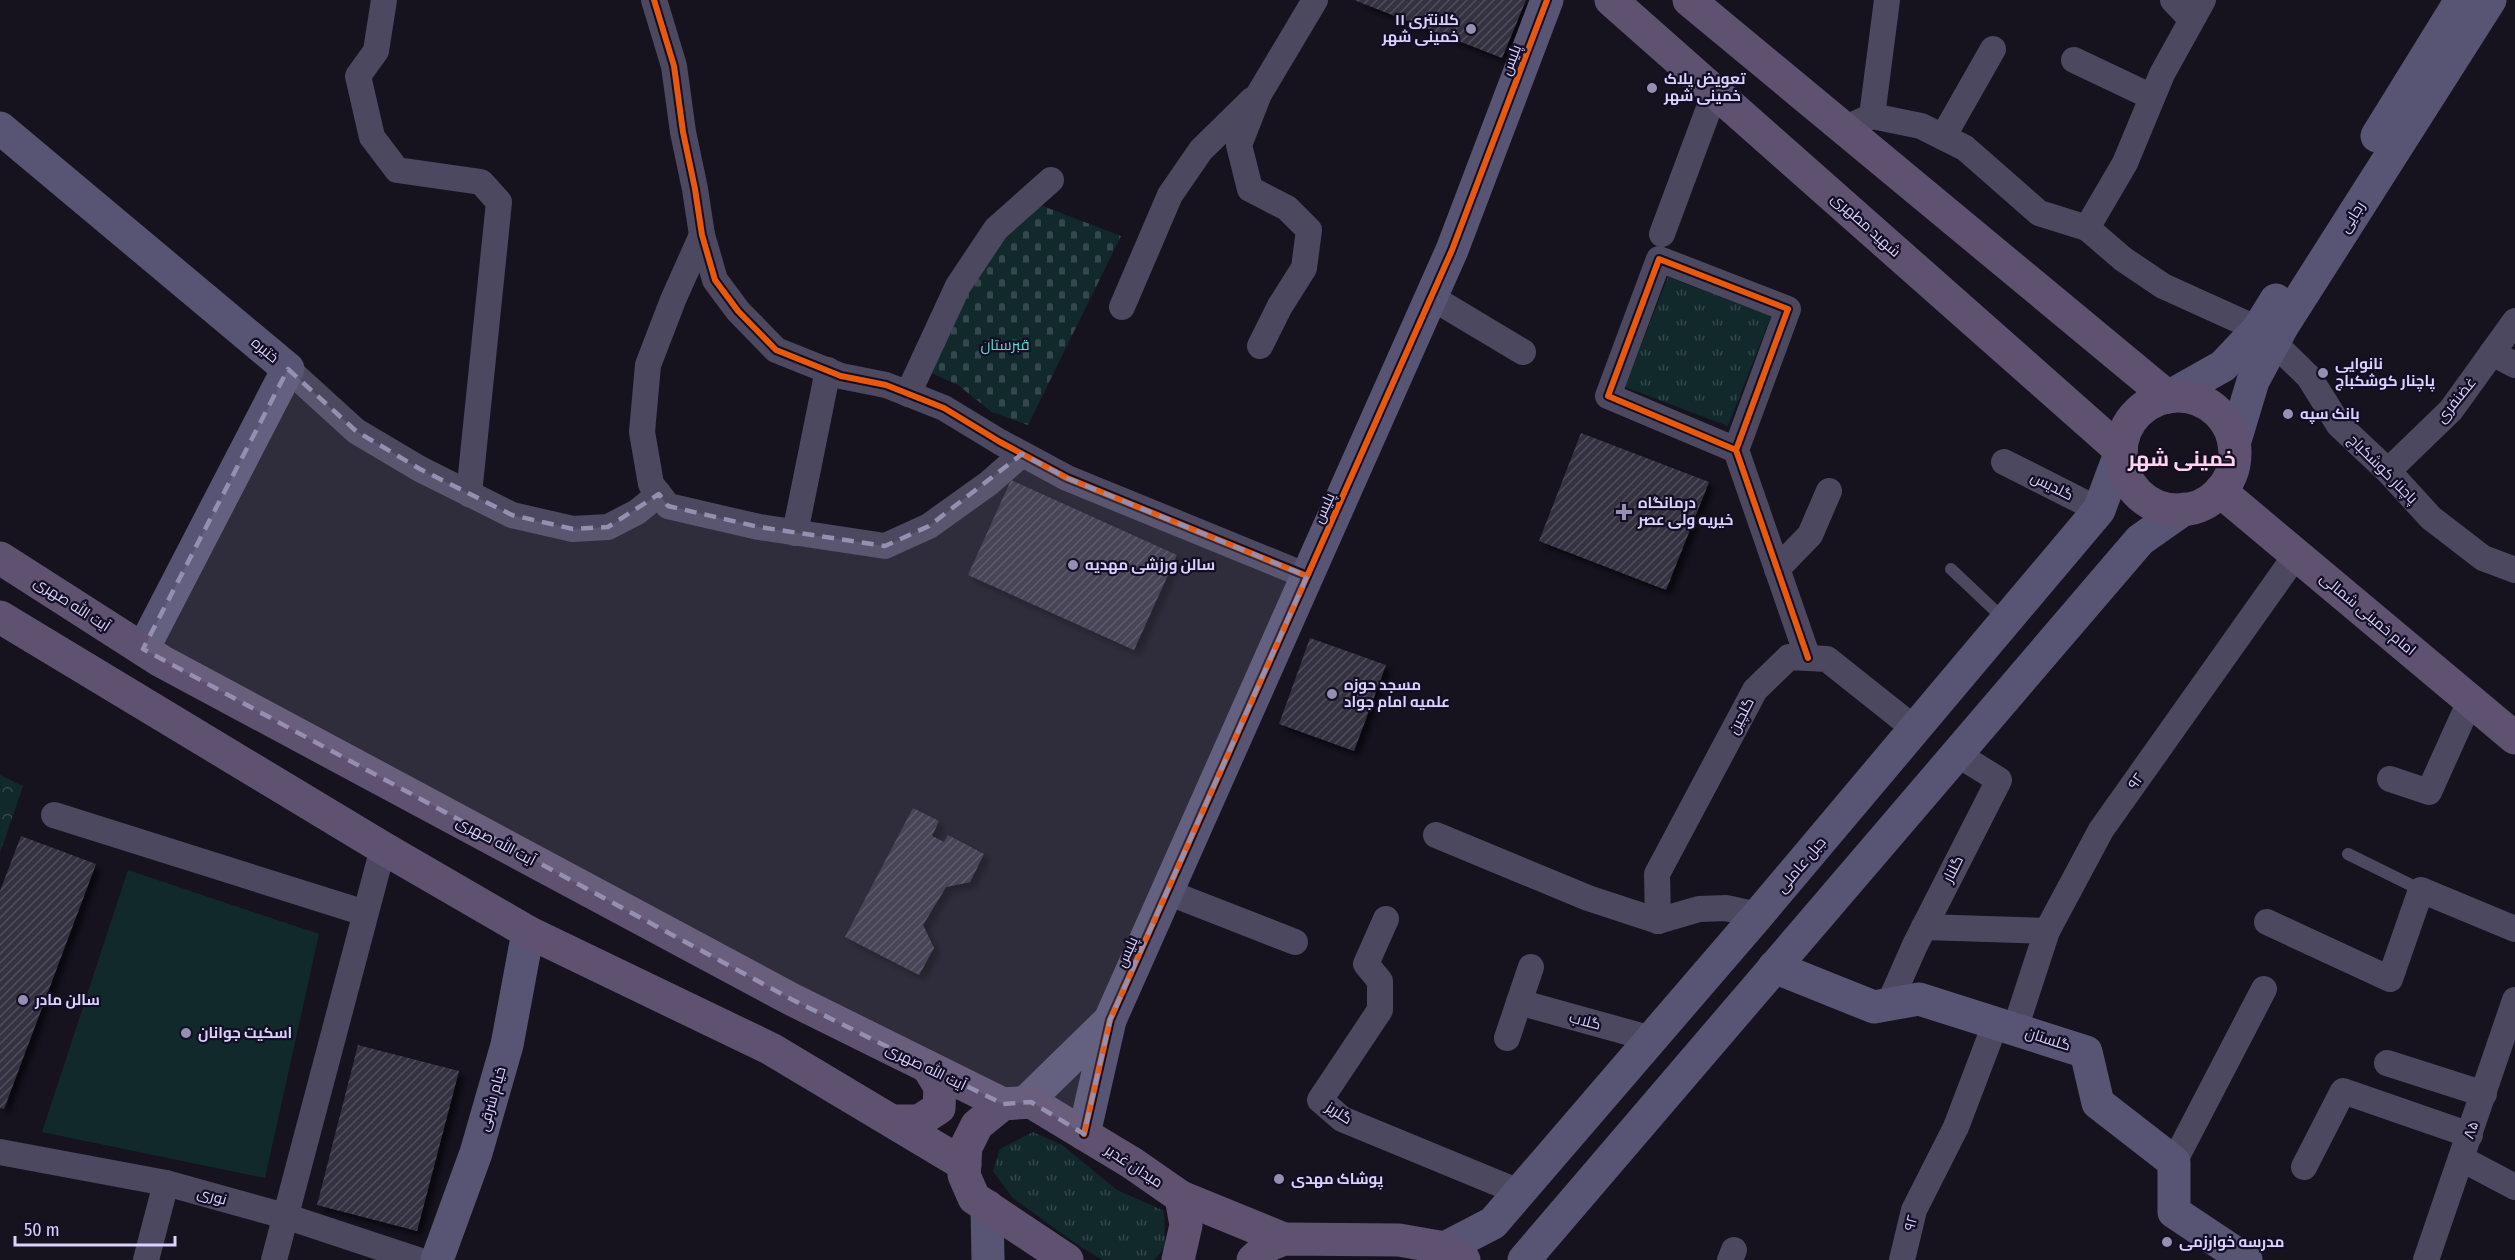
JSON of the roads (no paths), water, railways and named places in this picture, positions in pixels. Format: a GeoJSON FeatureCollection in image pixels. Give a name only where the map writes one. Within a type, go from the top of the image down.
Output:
{"type":"FeatureCollection","features":[{"type":"Feature","properties":{"kind":"main road","name":"پلیس"},"geometry":{"type":"LineString","coordinates":[[1110,1020],[1452,250],[1547,0]]}},
{"type":"Feature","properties":{"kind":"main road","name":"شهید مطهری"},"geometry":{"type":"LineString","coordinates":[[1611,0],[2121,451]]}},
{"type":"Feature","properties":{"kind":"main road","name":"رجایی"},"geometry":{"type":"LineString","coordinates":[[2234,444],[2266,336],[2461,0]]}},
{"type":"Feature","properties":{"kind":"main road","name":"رجایی"},"geometry":{"type":"LineString","coordinates":[[2168,397],[2223,366],[2266,336],[2490,0]]}},
{"type":"Feature","properties":{"kind":"main road"},"geometry":{"type":"LineString","coordinates":[[1696,2],[1858,122],[2168,397]]}},
{"type":"Feature","properties":{"kind":"main road","name":"ختیره"},"geometry":{"type":"LineString","coordinates":[[0,128],[288,369],[143,650]]}},
{"type":"Feature","properties":{"kind":"main road"},"geometry":{"type":"LineString","coordinates":[[1524,1260],[2140,540],[2184,510],[2204,503],[2220,491],[2230,477],[2234,461],[2234,444],[2229,427],[2218,412],[2203,402],[2186,397],[2168,397],[2150,403],[2135,416],[2125,432],[2121,451],[2123,470],[2132,487],[2146,501],[2164,508],[2184,510]]}},
{"type":"Feature","properties":{"kind":"main road","name":"جبل عاملی"},"geometry":{"type":"LineString","coordinates":[[1455,1254],[1493,1223],[1758,915],[2095,515],[2121,451]]}},
{"type":"Feature","properties":{"kind":"main road","name":"امام خمینی شمالی"},"geometry":{"type":"LineString","coordinates":[[2220,491],[2515,738]]}},
{"type":"Feature","properties":{"kind":"main road"},"geometry":{"type":"LineString","coordinates":[[2095,515],[2114,525],[2122,533],[2126,543],[2126,556]]}},
{"type":"Feature","properties":{"kind":"main road","name":"آیت الله صهری"},"geometry":{"type":"LineString","coordinates":[[0,558],[143,650],[780,994],[928,1067],[1015,1103]]}},
{"type":"Feature","properties":{"kind":"main road"},"geometry":{"type":"LineString","coordinates":[[0,617],[383,848],[528,932],[771,1048],[965,1165]]}},
{"type":"Feature","properties":{"kind":"main road","name":"خیام شرقی"},"geometry":{"type":"LineString","coordinates":[[436,1260],[476,1153],[501,1067],[528,932]]}},
{"type":"Feature","properties":{"kind":"main road","name":"گلستان"},"geometry":{"type":"LineString","coordinates":[[1774,967],[1874,1007],[1919,999],[2086,1052],[2098,1102],[2174,1162]]}},
{"type":"Feature","properties":{"kind":"main road"},"geometry":{"type":"LineString","coordinates":[[1067,1260],[974,1198],[964,1175],[966,1147],[977,1125],[1015,1103],[1110,1020]]}},
{"type":"Feature","properties":{"kind":"main road"},"geometry":{"type":"LineString","coordinates":[[1084,1134],[1110,1020]]}},
{"type":"Feature","properties":{"kind":"main road"},"geometry":{"type":"LineString","coordinates":[[892,1120],[919,1121],[939,1108],[940,1087],[928,1067]]}},
{"type":"Feature","properties":{"kind":"main road","name":"میدان غدیر"},"geometry":{"type":"LineString","coordinates":[[1015,1103],[1031,1102],[1132,1163],[1181,1197],[1284,1239]]}},
{"type":"Feature","properties":{"kind":"main road"},"geometry":{"type":"LineString","coordinates":[[2174,1162],[2174,1212],[2246,1260]]}},
{"type":"Feature","properties":{"kind":"main road"},"geometry":{"type":"LineString","coordinates":[[1178,1260],[1186,1225],[1181,1197]]}},
{"type":"Feature","properties":{"kind":"main road"},"geometry":{"type":"LineString","coordinates":[[987,1206],[988,1260]]}},
{"type":"Feature","properties":{"kind":"main road"},"geometry":{"type":"LineString","coordinates":[[1253,1260],[1269,1245],[1284,1239],[1399,1240],[1455,1254]]}},
{"type":"Feature","properties":{"kind":"street"},"geometry":{"type":"LineString","coordinates":[[384,0],[376,51],[358,76],[372,137],[397,170],[481,182],[499,202],[469,494]]}},
{"type":"Feature","properties":{"kind":"street"},"geometry":{"type":"LineString","coordinates":[[654,0],[674,66],[683,132],[702,236],[715,280],[738,311],[776,350],[841,376],[886,386],[944,408],[1067,478],[1307,576]]}},
{"type":"Feature","properties":{"kind":"street"},"geometry":{"type":"LineString","coordinates":[[1260,346],[1280,306],[1304,268],[1309,230],[1287,208],[1250,189],[1239,145],[1259,94],[1315,0]]}},
{"type":"Feature","properties":{"kind":"street"},"geometry":{"type":"LineString","coordinates":[[1887,0],[1858,122],[1921,126],[1965,148],[2039,213],[2087,228],[2125,163],[2152,97],[2197,9],[2173,0]]}},
{"type":"Feature","properties":{"kind":"street"},"geometry":{"type":"LineString","coordinates":[[1943,137],[1993,48]]}},
{"type":"Feature","properties":{"kind":"street"},"geometry":{"type":"LineString","coordinates":[[2074,60],[2152,97]]}},
{"type":"Feature","properties":{"kind":"street"},"geometry":{"type":"LineString","coordinates":[[1662,234],[1715,92]]}},
{"type":"Feature","properties":{"kind":"street"},"geometry":{"type":"LineString","coordinates":[[1122,307],[1170,195],[1201,150],[1259,94]]}},
{"type":"Feature","properties":{"kind":"street"},"geometry":{"type":"LineString","coordinates":[[908,394],[958,286],[983,248],[996,229],[1051,180]]}},
{"type":"Feature","properties":{"kind":"street","name":"پاچنار کوشکباج"},"geometry":{"type":"LineString","coordinates":[[2087,228],[2123,259],[2163,286],[2266,336],[2309,377],[2339,425],[2388,471],[2431,518],[2483,558],[2515,570]]}},
{"type":"Feature","properties":{"kind":"street"},"geometry":{"type":"LineString","coordinates":[[702,236],[673,300],[648,365],[642,432],[651,484],[668,506],[759,527],[885,546],[929,526],[989,483],[1022,454]]}},
{"type":"Feature","properties":{"kind":"street"},"geometry":{"type":"LineString","coordinates":[[1736,450],[1608,396],[1659,259],[1788,309],[1736,450],[1808,658]]}},
{"type":"Feature","properties":{"kind":"street"},"geometry":{"type":"LineString","coordinates":[[1431,297],[1523,352]]}},
{"type":"Feature","properties":{"kind":"street","name":"غضنفری"},"geometry":{"type":"LineString","coordinates":[[2388,471],[2451,410],[2515,321]]}},
{"type":"Feature","properties":{"kind":"street"},"geometry":{"type":"LineString","coordinates":[[2492,353],[2515,366]]}},
{"type":"Feature","properties":{"kind":"street"},"geometry":{"type":"LineString","coordinates":[[288,369],[356,431],[420,469],[512,515],[573,529],[608,527],[637,512],[659,494]]}},
{"type":"Feature","properties":{"kind":"street"},"geometry":{"type":"LineString","coordinates":[[795,533],[828,370]]}},
{"type":"Feature","properties":{"kind":"street","name":"گلدیس"},"geometry":{"type":"LineString","coordinates":[[2004,462],[2095,515]]}},
{"type":"Feature","properties":{"kind":"street"},"geometry":{"type":"LineString","coordinates":[[1777,569],[1810,536],[1828,491]]}},
{"type":"Feature","properties":{"kind":"street","name":"۹۲"},"geometry":{"type":"LineString","coordinates":[[1902,1260],[1914,1210],[2005,1025],[2047,931],[2101,830],[2296,555]]}},
{"type":"Feature","properties":{"kind":"street","name":"گلچین"},"geometry":{"type":"LineString","coordinates":[[1658,921],[1657,874],[1755,690],[1789,657],[1827,659],[1915,729]]}},
{"type":"Feature","properties":{"kind":"street"},"geometry":{"type":"LineString","coordinates":[[2390,779],[2429,792],[2470,701]]}},
{"type":"Feature","properties":{"kind":"street","name":"گلنار"},"geometry":{"type":"LineString","coordinates":[[1889,1004],[1924,927],[1999,780],[1957,754]]}},
{"type":"Feature","properties":{"kind":"street"},"geometry":{"type":"LineString","coordinates":[[54,815],[365,914]]}},
{"type":"Feature","properties":{"kind":"street"},"geometry":{"type":"LineString","coordinates":[[1436,835],[1588,898],[1658,921],[1699,909],[1726,908],[1758,915]]}},
{"type":"Feature","properties":{"kind":"street"},"geometry":{"type":"LineString","coordinates":[[274,1260],[383,848]]}},
{"type":"Feature","properties":{"kind":"street"},"geometry":{"type":"LineString","coordinates":[[2266,922],[2390,979],[2421,890],[2515,929]]}},
{"type":"Feature","properties":{"kind":"street"},"geometry":{"type":"LineString","coordinates":[[1167,892],[1295,942]]}},
{"type":"Feature","properties":{"kind":"street","name":"گلریز"},"geometry":{"type":"LineString","coordinates":[[1386,919],[1366,964],[1380,981],[1380,1010],[1320,1100],[1342,1119],[1519,1192]]}},
{"type":"Feature","properties":{"kind":"street"},"geometry":{"type":"LineString","coordinates":[[1924,927],[2047,931]]}},
{"type":"Feature","properties":{"kind":"street"},"geometry":{"type":"LineString","coordinates":[[1507,1038],[1531,967]]}},
{"type":"Feature","properties":{"kind":"street"},"geometry":{"type":"LineString","coordinates":[[2174,1162],[2264,989]]}},
{"type":"Feature","properties":{"kind":"street","name":"۸۵"},"geometry":{"type":"LineString","coordinates":[[2429,1259],[2515,1000]]}},
{"type":"Feature","properties":{"kind":"street","name":"گلاب"},"geometry":{"type":"LineString","coordinates":[[1519,1002],[1652,1039]]}},
{"type":"Feature","properties":{"kind":"street"},"geometry":{"type":"LineString","coordinates":[[2387,1063],[2484,1094]]}},
{"type":"Feature","properties":{"kind":"street"},"geometry":{"type":"LineString","coordinates":[[2304,1167],[2343,1091],[2470,1135]]}},
{"type":"Feature","properties":{"kind":"street","name":"نوری"},"geometry":{"type":"LineString","coordinates":[[0,1152],[166,1183],[285,1216],[418,1260]]}},
{"type":"Feature","properties":{"kind":"street"},"geometry":{"type":"LineString","coordinates":[[2462,1159],[2515,1187]]}},
{"type":"Feature","properties":{"kind":"street"},"geometry":{"type":"LineString","coordinates":[[146,1260],[166,1183]]}},
{"type":"Feature","properties":{"kind":"lane"},"geometry":{"type":"LineString","coordinates":[[1951,569],[2006,621]]}},
{"type":"Feature","properties":{"kind":"lane"},"geometry":{"type":"LineString","coordinates":[[2348,854],[2421,890]]}},
{"type":"Feature","properties":{"kind":"place","name":"کلانتری ۱۱ خمینی شهر"},"geometry":{"type":"Point","coordinates":[1471,29]}},
{"type":"Feature","properties":{"kind":"place","name":"تعویض پلاک خمینی شهر"},"geometry":{"type":"Point","coordinates":[1652,88]}},
{"type":"Feature","properties":{"kind":"place","name":"نانوایی پاچنار کوشکباج"},"geometry":{"type":"Point","coordinates":[2323,373]}},
{"type":"Feature","properties":{"kind":"place","name":"بانک سپه"},"geometry":{"type":"Point","coordinates":[2288,414]}},
{"type":"Feature","properties":{"kind":"place","name":"درمانگاه خیریه ولی عصر"},"geometry":{"type":"Point","coordinates":[1624,512]}},
{"type":"Feature","properties":{"kind":"place","name":"سالن ورزشی مهدیه"},"geometry":{"type":"Point","coordinates":[1073,565]}},
{"type":"Feature","properties":{"kind":"place","name":"مسجد حوزه علمیه امام جواد"},"geometry":{"type":"Point","coordinates":[1332,694]}},
{"type":"Feature","properties":{"kind":"place","name":"سالن مادر"},"geometry":{"type":"Point","coordinates":[23,1000]}},
{"type":"Feature","properties":{"kind":"place","name":"اسکیت جوانان"},"geometry":{"type":"Point","coordinates":[186,1033]}},
{"type":"Feature","properties":{"kind":"place","name":"پوشاک مهدی"},"geometry":{"type":"Point","coordinates":[1279,1179]}},
{"type":"Feature","properties":{"kind":"place","name":"مدرسه خوارزمی"},"geometry":{"type":"Point","coordinates":[2167,1242]}},
{"type":"Feature","properties":{"kind":"district","name":"خمینی شهر"},"geometry":{"type":"Point","coordinates":[2182,459]}},
{"type":"Feature","properties":{"kind":"park label","name":"قبرستان"},"geometry":{"type":"Point","coordinates":[1005,345]}}]}
